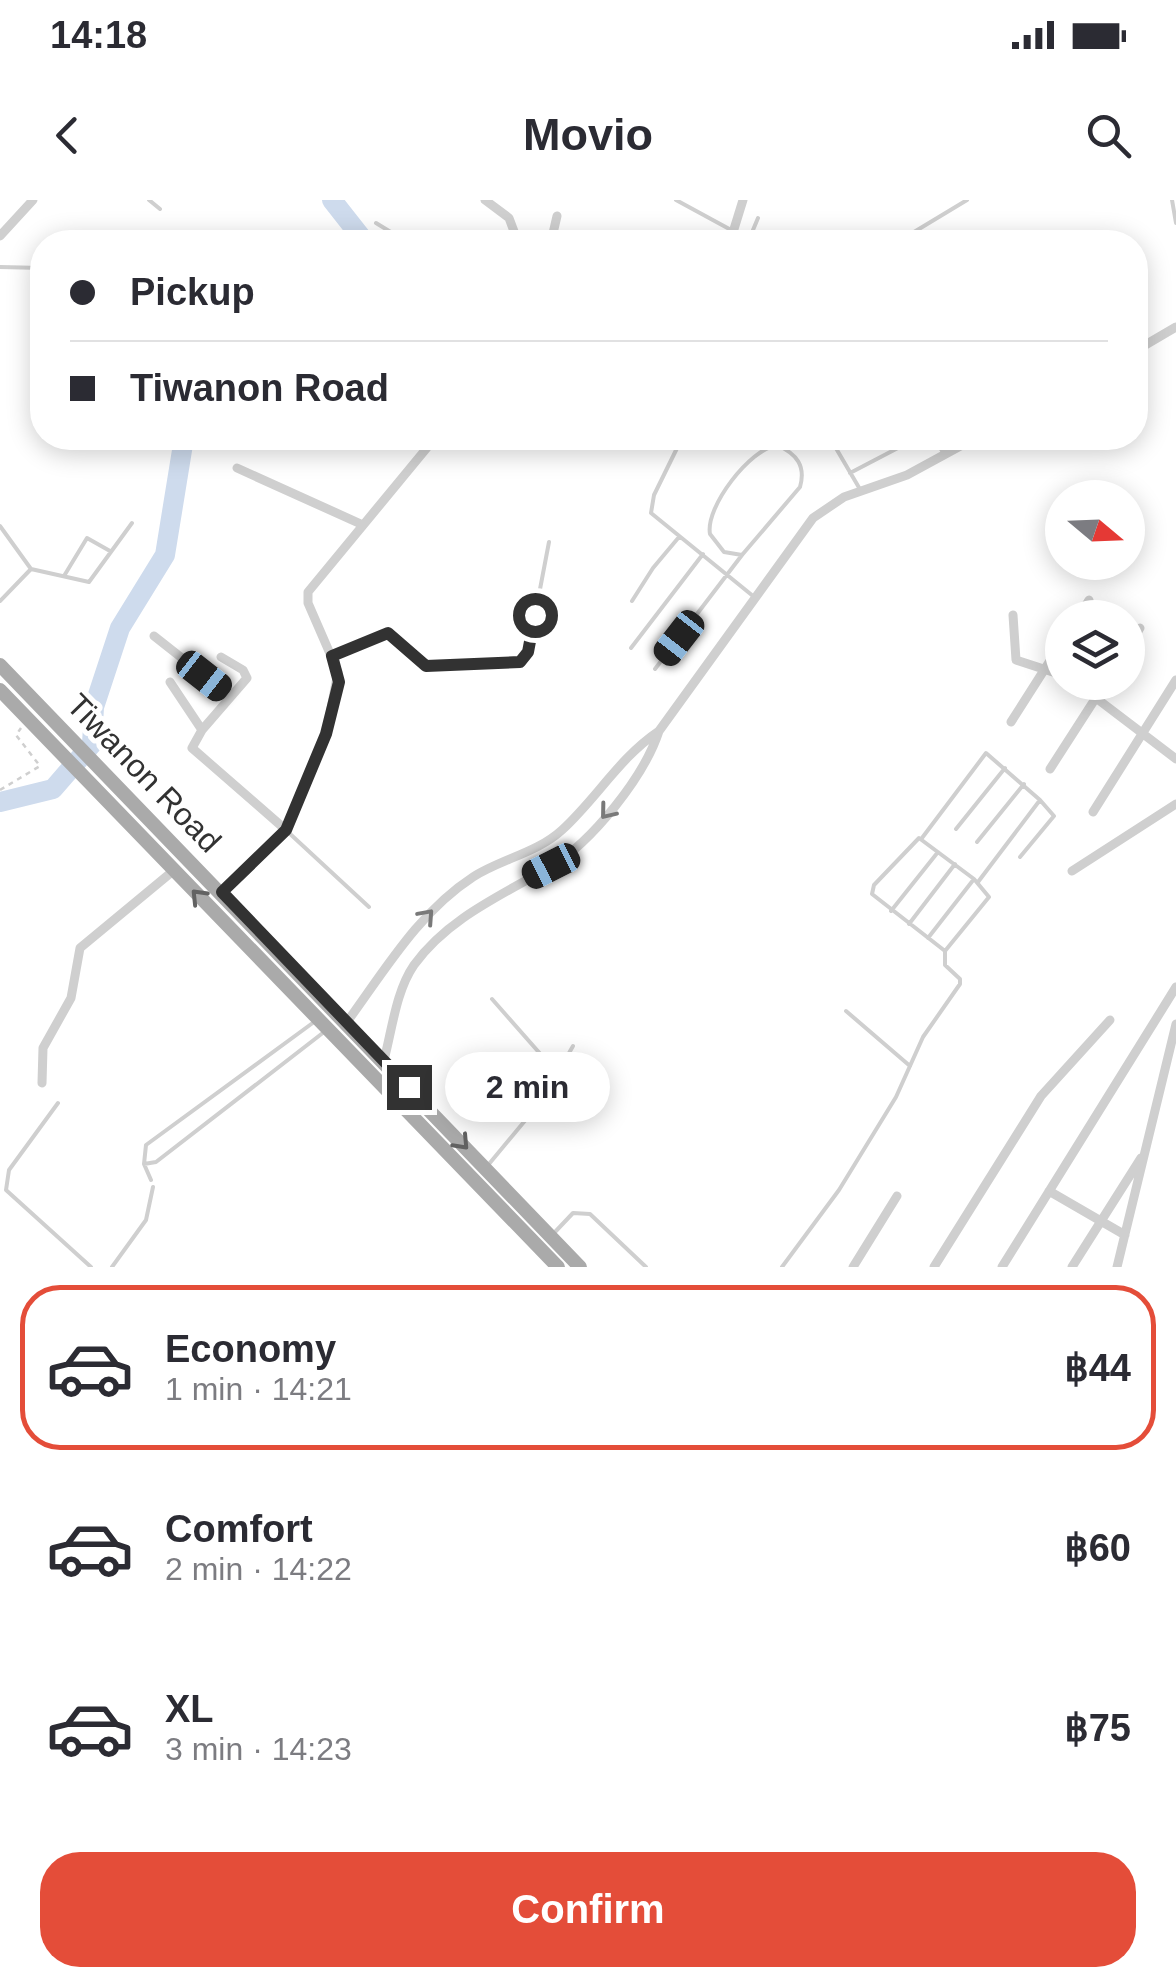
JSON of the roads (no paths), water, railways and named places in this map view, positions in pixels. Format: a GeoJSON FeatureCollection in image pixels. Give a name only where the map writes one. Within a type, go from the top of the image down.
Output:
{"type":"FeatureCollection","features":[{"type":"Feature","properties":{"kind":"main road","name":"Tiwanon Road"},"geometry":{"type":"LineString","coordinates":[[0,665],[580,1267]]}},
{"type":"Feature","properties":{"kind":"main road","name":"Tiwanon Road"},"geometry":{"type":"LineString","coordinates":[[0,690],[558,1267]]}},
{"type":"Feature","properties":{"kind":"street"},"geometry":{"type":"LineString","coordinates":[[0,236],[33,200]]}},
{"type":"Feature","properties":{"kind":"street"},"geometry":{"type":"LineString","coordinates":[[484,200],[509,218],[514,230]]}},
{"type":"Feature","properties":{"kind":"street"},"geometry":{"type":"LineString","coordinates":[[733,230],[743,200]]}},
{"type":"Feature","properties":{"kind":"street"},"geometry":{"type":"LineString","coordinates":[[554,230],[557,216]]}},
{"type":"Feature","properties":{"kind":"street"},"geometry":{"type":"LineString","coordinates":[[1148,343],[1176,327]]}},
{"type":"Feature","properties":{"kind":"street"},"geometry":{"type":"LineString","coordinates":[[222,892],[286,830],[326,734],[339,682],[308,603],[308,592],[425,450]]}},
{"type":"Feature","properties":{"kind":"street"},"geometry":{"type":"LineString","coordinates":[[384,1060],[406,979],[416,964],[474,909],[551,866],[575,848],[650,757],[658,731],[813,518],[824,507],[907,475],[952,450]]}},
{"type":"Feature","properties":{"kind":"street"},"geometry":{"type":"LineString","coordinates":[[237,468],[363,525]]}},
{"type":"Feature","properties":{"kind":"street"},"geometry":{"type":"LineString","coordinates":[[1013,615],[1016,660],[1045,667]]}},
{"type":"Feature","properties":{"kind":"street"},"geometry":{"type":"LineString","coordinates":[[154,636],[230,696]]}},
{"type":"Feature","properties":{"kind":"street"},"geometry":{"type":"LineString","coordinates":[[221,657],[246,674],[192,748],[286,830]]}},
{"type":"Feature","properties":{"kind":"street"},"geometry":{"type":"LineString","coordinates":[[1011,722],[1045,671]]}},
{"type":"Feature","properties":{"kind":"street"},"geometry":{"type":"LineString","coordinates":[[1093,812],[1176,680]]}},
{"type":"Feature","properties":{"kind":"street"},"geometry":{"type":"LineString","coordinates":[[170,682],[202,730]]}},
{"type":"Feature","properties":{"kind":"street"},"geometry":{"type":"LineString","coordinates":[[1050,769],[1095,700]]}},
{"type":"Feature","properties":{"kind":"street"},"geometry":{"type":"LineString","coordinates":[[1099,700],[1174,753]]}},
{"type":"Feature","properties":{"kind":"street"},"geometry":{"type":"LineString","coordinates":[[347,1022],[428,913],[456,889],[561,831],[633,748],[658,731]]}},
{"type":"Feature","properties":{"kind":"street"},"geometry":{"type":"LineString","coordinates":[[1072,872],[1176,804]]}},
{"type":"Feature","properties":{"kind":"street"},"geometry":{"type":"LineString","coordinates":[[42,1083],[43,1048],[71,998],[80,948],[173,871]]}},
{"type":"Feature","properties":{"kind":"street"},"geometry":{"type":"LineString","coordinates":[[401,949],[416,964]]}},
{"type":"Feature","properties":{"kind":"street"},"geometry":{"type":"LineString","coordinates":[[1002,1267],[1176,987]]}},
{"type":"Feature","properties":{"kind":"street"},"geometry":{"type":"LineString","coordinates":[[934,1267],[1041,1096],[1110,1020]]}},
{"type":"Feature","properties":{"kind":"street"},"geometry":{"type":"LineString","coordinates":[[1117,1267],[1176,1024]]}},
{"type":"Feature","properties":{"kind":"street"},"geometry":{"type":"LineString","coordinates":[[1072,1267],[1145,1152]]}},
{"type":"Feature","properties":{"kind":"street"},"geometry":{"type":"LineString","coordinates":[[1049,1190],[1125,1236]]}},
{"type":"Feature","properties":{"kind":"street"},"geometry":{"type":"LineString","coordinates":[[853,1267],[897,1196]]}},
{"type":"Feature","properties":{"kind":"lane"},"geometry":{"type":"LineString","coordinates":[[149,200],[160,209]]}},
{"type":"Feature","properties":{"kind":"lane"},"geometry":{"type":"LineString","coordinates":[[676,200],[731,230]]}},
{"type":"Feature","properties":{"kind":"lane"},"geometry":{"type":"LineString","coordinates":[[917,230],[967,200]]}},
{"type":"Feature","properties":{"kind":"lane"},"geometry":{"type":"LineString","coordinates":[[1172,200],[1176,223]]}},
{"type":"Feature","properties":{"kind":"lane"},"geometry":{"type":"LineString","coordinates":[[753,230],[758,218]]}},
{"type":"Feature","properties":{"kind":"lane"},"geometry":{"type":"LineString","coordinates":[[376,223],[387,230]]}},
{"type":"Feature","properties":{"kind":"lane"},"geometry":{"type":"LineString","coordinates":[[0,267],[30,268]]}},
{"type":"Feature","properties":{"kind":"lane"},"geometry":{"type":"LineString","coordinates":[[676,450],[650,506],[656,519],[753,596]]}},
{"type":"Feature","properties":{"kind":"lane"},"geometry":{"type":"LineString","coordinates":[[742,555],[724,552],[710,534],[712,510],[761,450]]}},
{"type":"Feature","properties":{"kind":"lane"},"geometry":{"type":"LineString","coordinates":[[655,669],[742,555],[800,488],[804,476],[800,462],[789,450]]}},
{"type":"Feature","properties":{"kind":"lane"},"geometry":{"type":"LineString","coordinates":[[837,450],[860,492]]}},
{"type":"Feature","properties":{"kind":"lane"},"geometry":{"type":"LineString","coordinates":[[850,473],[894,450]]}},
{"type":"Feature","properties":{"kind":"lane"},"geometry":{"type":"LineString","coordinates":[[942,450],[944,454]]}},
{"type":"Feature","properties":{"kind":"lane"},"geometry":{"type":"LineString","coordinates":[[0,526],[32,569],[92,581],[132,523]]}},
{"type":"Feature","properties":{"kind":"lane"},"geometry":{"type":"LineString","coordinates":[[632,601],[652,568],[679,537]]}},
{"type":"Feature","properties":{"kind":"lane"},"geometry":{"type":"LineString","coordinates":[[64,576],[87,538],[112,552]]}},
{"type":"Feature","properties":{"kind":"lane"},"geometry":{"type":"LineString","coordinates":[[332,656],[388,633],[426,666],[520,662],[528,652],[549,542]]}},
{"type":"Feature","properties":{"kind":"lane"},"geometry":{"type":"LineString","coordinates":[[715,565],[724,552]]}},
{"type":"Feature","properties":{"kind":"lane"},"geometry":{"type":"LineString","coordinates":[[630,648],[703,554]]}},
{"type":"Feature","properties":{"kind":"lane"},"geometry":{"type":"LineString","coordinates":[[0,600],[32,569]]}},
{"type":"Feature","properties":{"kind":"lane"},"geometry":{"type":"LineString","coordinates":[[945,950],[872,894],[874,886],[912,842],[922,838],[982,755],[990,755],[1054,816],[1020,857]]}},
{"type":"Feature","properties":{"kind":"lane"},"geometry":{"type":"LineString","coordinates":[[956,829],[1005,768]]}},
{"type":"Feature","properties":{"kind":"lane"},"geometry":{"type":"LineString","coordinates":[[976,842],[1024,784]]}},
{"type":"Feature","properties":{"kind":"lane"},"geometry":{"type":"LineString","coordinates":[[928,938],[1040,800]]}},
{"type":"Feature","properties":{"kind":"lane"},"geometry":{"type":"LineString","coordinates":[[286,830],[369,908]]}},
{"type":"Feature","properties":{"kind":"lane"},"geometry":{"type":"LineString","coordinates":[[782,1267],[839,1190],[896,1097],[923,1037],[960,984],[960,979],[945,966],[945,950],[989,897],[976,880],[922,838]]}},
{"type":"Feature","properties":{"kind":"lane"},"geometry":{"type":"LineString","coordinates":[[891,911],[940,851]]}},
{"type":"Feature","properties":{"kind":"lane"},"geometry":{"type":"LineString","coordinates":[[909,924],[955,864]]}},
{"type":"Feature","properties":{"kind":"lane"},"geometry":{"type":"LineString","coordinates":[[492,999],[558,1074]]}},
{"type":"Feature","properties":{"kind":"lane"},"geometry":{"type":"LineString","coordinates":[[846,1010],[910,1066]]}},
{"type":"Feature","properties":{"kind":"lane"},"geometry":{"type":"LineString","coordinates":[[144,1164],[156,1162],[323,1024]]}},
{"type":"Feature","properties":{"kind":"lane"},"geometry":{"type":"LineString","coordinates":[[152,1180],[144,1164],[146,1145],[323,1024]]}},
{"type":"Feature","properties":{"kind":"lane"},"geometry":{"type":"LineString","coordinates":[[486,1168],[543,1099],[573,1046]]}},
{"type":"Feature","properties":{"kind":"lane"},"geometry":{"type":"LineString","coordinates":[[58,1103],[9,1170],[6,1190],[91,1267]]}},
{"type":"Feature","properties":{"kind":"lane"},"geometry":{"type":"LineString","coordinates":[[112,1267],[131,1246],[146,1220],[154,1187]]}},
{"type":"Feature","properties":{"kind":"lane"},"geometry":{"type":"LineString","coordinates":[[551,1236],[573,1214],[590,1214],[646,1267]]}},
{"type":"Feature","properties":{"kind":"waterway"},"geometry":{"type":"LineString","coordinates":[[332,200],[356,230]]}},
{"type":"Feature","properties":{"kind":"waterway"},"geometry":{"type":"LineString","coordinates":[[0,802],[53,789],[92,744],[94,707],[120,628],[165,555],[182,450]]}}]}
